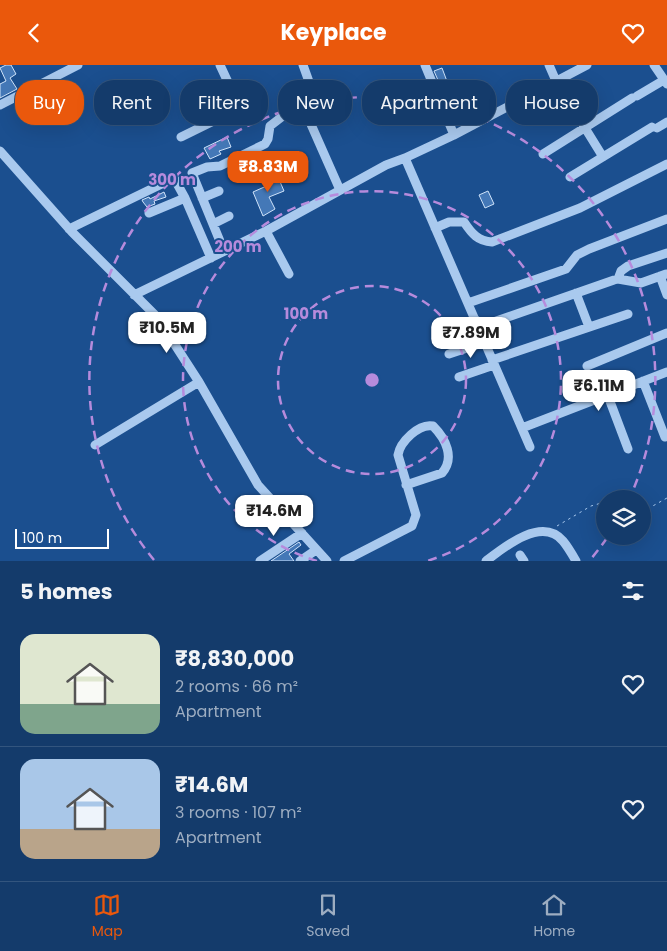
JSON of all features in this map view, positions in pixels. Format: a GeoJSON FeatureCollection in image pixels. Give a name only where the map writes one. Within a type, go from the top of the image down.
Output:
{"type":"FeatureCollection","features":[{"type":"Feature","properties":{"kind":"street"},"geometry":{"type":"LineString","coordinates":[[0,105],[78,65]]}},
{"type":"Feature","properties":{"kind":"street"},"geometry":{"type":"LineString","coordinates":[[181,137],[240,108],[220,65]]}},
{"type":"Feature","properties":{"kind":"street"},"geometry":{"type":"LineString","coordinates":[[303,65],[308,80]]}},
{"type":"Feature","properties":{"kind":"street"},"geometry":{"type":"LineString","coordinates":[[425,65],[454,135]]}},
{"type":"Feature","properties":{"kind":"street"},"geometry":{"type":"LineString","coordinates":[[549,65],[556,80]]}},
{"type":"Feature","properties":{"kind":"street"},"geometry":{"type":"LineString","coordinates":[[558,80],[587,65]]}},
{"type":"Feature","properties":{"kind":"street"},"geometry":{"type":"LineString","coordinates":[[543,154],[635,97],[666,82],[654,65]]}},
{"type":"Feature","properties":{"kind":"street"},"geometry":{"type":"LineString","coordinates":[[134,295],[266,231],[386,165],[454,135],[506,107]]}},
{"type":"Feature","properties":{"kind":"street"},"geometry":{"type":"LineString","coordinates":[[224,251],[192,173],[207,167],[220,166],[265,144],[270,127],[278,121]]}},
{"type":"Feature","properties":{"kind":"street"},"geometry":{"type":"LineString","coordinates":[[570,177],[654,127],[667,122]]}},
{"type":"Feature","properties":{"kind":"street"},"geometry":{"type":"LineString","coordinates":[[312,125],[340,190]]}},
{"type":"Feature","properties":{"kind":"street"},"geometry":{"type":"LineString","coordinates":[[583,125],[603,157]]}},
{"type":"Feature","properties":{"kind":"street"},"geometry":{"type":"LineString","coordinates":[[0,151],[69,229],[134,295],[150,308],[199,381],[258,485],[326,561]]}},
{"type":"Feature","properties":{"kind":"street"},"geometry":{"type":"LineString","coordinates":[[405,158],[530,447]]}},
{"type":"Feature","properties":{"kind":"street"},"geometry":{"type":"LineString","coordinates":[[435,228],[449,222],[464,222],[477,239],[492,243],[580,208],[667,164]]}},
{"type":"Feature","properties":{"kind":"street"},"geometry":{"type":"LineString","coordinates":[[69,229],[172,179],[176,179],[211,258]]}},
{"type":"Feature","properties":{"kind":"street"},"geometry":{"type":"LineString","coordinates":[[202,199],[220,191]]}},
{"type":"Feature","properties":{"kind":"street"},"geometry":{"type":"LineString","coordinates":[[149,213],[185,198]]}},
{"type":"Feature","properties":{"kind":"street"},"geometry":{"type":"LineString","coordinates":[[212,224],[229,216]]}},
{"type":"Feature","properties":{"kind":"street"},"geometry":{"type":"LineString","coordinates":[[468,303],[566,269],[577,255],[583,252],[667,219]]}},
{"type":"Feature","properties":{"kind":"street"},"geometry":{"type":"LineString","coordinates":[[266,231],[289,274]]}},
{"type":"Feature","properties":{"kind":"street"},"geometry":{"type":"LineString","coordinates":[[618,279],[621,271],[628,266],[667,253]]}},
{"type":"Feature","properties":{"kind":"street"},"geometry":{"type":"LineString","coordinates":[[439,332],[477,323],[618,279],[641,283],[663,275],[667,295]]}},
{"type":"Feature","properties":{"kind":"street"},"geometry":{"type":"LineString","coordinates":[[576,293],[589,327]]}},
{"type":"Feature","properties":{"kind":"street"},"geometry":{"type":"LineString","coordinates":[[459,377],[493,362],[628,314]]}},
{"type":"Feature","properties":{"kind":"street"},"geometry":{"type":"LineString","coordinates":[[587,365],[667,333]]}},
{"type":"Feature","properties":{"kind":"street"},"geometry":{"type":"LineString","coordinates":[[449,355],[485,342]]}},
{"type":"Feature","properties":{"kind":"street"},"geometry":{"type":"LineString","coordinates":[[522,428],[608,396],[667,371]]}},
{"type":"Feature","properties":{"kind":"street"},"geometry":{"type":"LineString","coordinates":[[95,445],[199,381]]}},
{"type":"Feature","properties":{"kind":"street"},"geometry":{"type":"LineString","coordinates":[[643,381],[665,437]]}},
{"type":"Feature","properties":{"kind":"street"},"geometry":{"type":"LineString","coordinates":[[608,396],[628,449]]}},
{"type":"Feature","properties":{"kind":"street"},"geometry":{"type":"LineString","coordinates":[[344,561],[412,526],[416,515],[406,485],[398,455],[399,450],[408,438],[417,431],[424,427],[433,426],[438,431],[449,453],[448,462],[442,473],[406,485]]}},
{"type":"Feature","properties":{"kind":"street"},"geometry":{"type":"LineString","coordinates":[[486,561],[513,541],[542,531],[562,539],[576,561]]}},
{"type":"Feature","properties":{"kind":"street"},"geometry":{"type":"LineString","coordinates":[[260,561],[302,533]]}},
{"type":"Feature","properties":{"kind":"street"},"geometry":{"type":"LineString","coordinates":[[300,561],[316,550]]}},
{"type":"Feature","properties":{"kind":"path"},"geometry":{"type":"LineString","coordinates":[[651,507],[667,498]]}},
{"type":"Feature","properties":{"kind":"path"},"geometry":{"type":"LineString","coordinates":[[542,531],[558,526],[591,505],[596,504]]}},
{"type":"Feature","properties":{"kind":"building"},"geometry":{"type":"Polygon","coordinates":[[[11,65],[16,74],[10,78],[15,86],[15,90],[0,98],[0,84],[6,81],[0,68],[11,65]]]}},
{"type":"Feature","properties":{"kind":"building"},"geometry":{"type":"Polygon","coordinates":[[[442,68],[446,80],[438,80],[434,71],[442,68]]]}},
{"type":"Feature","properties":{"kind":"building"},"geometry":{"type":"Polygon","coordinates":[[[227,137],[231,147],[219,151],[221,154],[210,159],[204,148],[227,137]]]}},
{"type":"Feature","properties":{"kind":"building"},"geometry":{"type":"Polygon","coordinates":[[[275,170],[284,191],[269,197],[275,209],[263,216],[253,192],[271,184],[266,174],[275,170]]]}},
{"type":"Feature","properties":{"kind":"building"},"geometry":{"type":"Polygon","coordinates":[[[488,191],[494,204],[485,208],[479,195],[488,191]]]}},
{"type":"Feature","properties":{"kind":"building"},"geometry":{"type":"Polygon","coordinates":[[[164,192],[166,197],[154,201],[155,204],[147,207],[142,200],[149,197],[150,199],[164,192]]]}},
{"type":"Feature","properties":{"kind":"building"},"geometry":{"type":"Polygon","coordinates":[[[299,542],[301,545],[289,554],[294,561],[271,561],[299,542]]]}}]}
